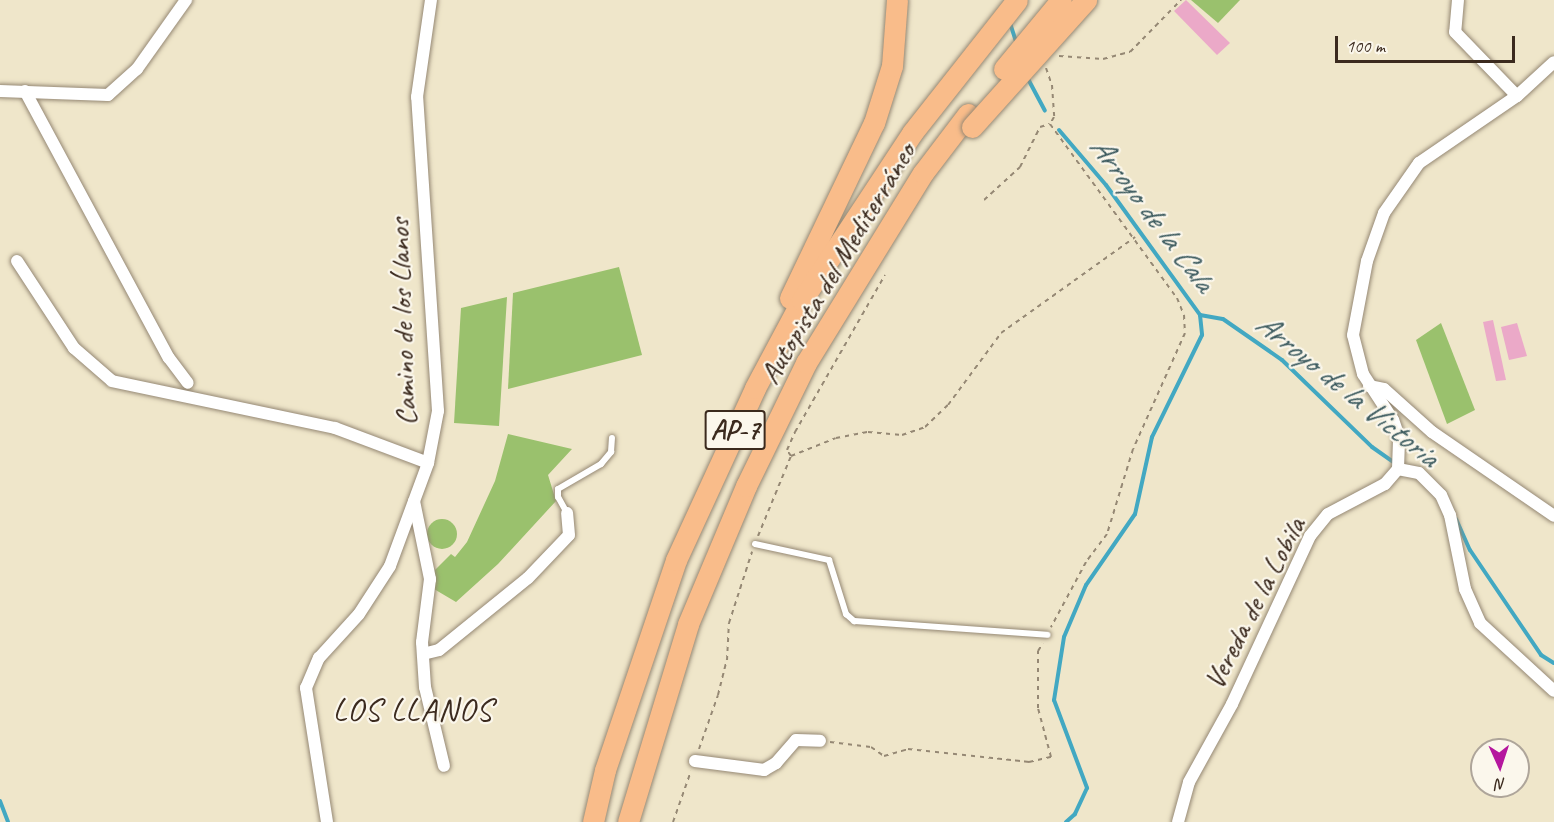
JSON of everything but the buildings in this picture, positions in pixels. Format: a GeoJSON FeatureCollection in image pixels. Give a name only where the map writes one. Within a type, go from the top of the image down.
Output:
{"type":"FeatureCollection","features":[{"type":"Feature","properties":{"kind":"highway"},"geometry":{"type":"LineString","coordinates":[[711,479],[734,408],[874,123],[892,66],[897,0]]}},
{"type":"Feature","properties":{"kind":"highway","name":"Autopista del Mediterráneo"},"geometry":{"type":"LineString","coordinates":[[593,822],[644,650],[711,479],[802,300],[912,133],[1017,0]]}},
{"type":"Feature","properties":{"kind":"highway","name":"Autopista del Mediterráneo"},"geometry":{"type":"LineString","coordinates":[[628,822],[688,624],[742,497],[806,363],[923,173],[970,120],[1061,0]]}},
{"type":"Feature","properties":{"kind":"highway"},"geometry":{"type":"LineString","coordinates":[[970,120],[1086,0]]}},
{"type":"Feature","properties":{"kind":"street"},"geometry":{"type":"LineString","coordinates":[[0,91],[108,95],[137,69],[186,0]]}},
{"type":"Feature","properties":{"kind":"street","name":"Camino de los Llanos"},"geometry":{"type":"LineString","coordinates":[[327,822],[307,701],[310,676],[318,658],[359,614],[390,566],[428,463],[438,411],[417,97],[430,0]]}},
{"type":"Feature","properties":{"kind":"street"},"geometry":{"type":"LineString","coordinates":[[1458,0],[1455,32],[1517,96]]}},
{"type":"Feature","properties":{"kind":"street"},"geometry":{"type":"LineString","coordinates":[[1554,62],[1517,96],[1419,163],[1384,213],[1367,261],[1353,335],[1369,386],[1396,428],[1400,453],[1398,469],[1419,473],[1442,495],[1450,516],[1465,589],[1480,623],[1554,691]]}},
{"type":"Feature","properties":{"kind":"street"},"geometry":{"type":"LineString","coordinates":[[26,91],[169,358],[188,383]]}},
{"type":"Feature","properties":{"kind":"street"},"geometry":{"type":"LineString","coordinates":[[17,261],[74,348],[112,381],[335,428],[428,463]]}},
{"type":"Feature","properties":{"kind":"street"},"geometry":{"type":"LineString","coordinates":[[1369,386],[1384,389],[1432,432],[1554,516]]}},
{"type":"Feature","properties":{"kind":"street","name":"Vereda de la Lobila"},"geometry":{"type":"LineString","coordinates":[[1178,822],[1189,782],[1232,704],[1310,536],[1328,514],[1385,484],[1398,469]]}},
{"type":"Feature","properties":{"kind":"street"},"geometry":{"type":"LineString","coordinates":[[414,501],[430,579],[423,654],[425,687],[444,766]]}},
{"type":"Feature","properties":{"kind":"street"},"geometry":{"type":"LineString","coordinates":[[423,654],[439,650],[528,578],[569,535],[567,513]]}},
{"type":"Feature","properties":{"kind":"street"},"geometry":{"type":"LineString","coordinates":[[695,761],[764,770],[776,763],[796,740],[820,741]]}},
{"type":"Feature","properties":{"kind":"lane"},"geometry":{"type":"LineString","coordinates":[[567,513],[558,489],[601,464],[611,452],[612,438]]}},
{"type":"Feature","properties":{"kind":"lane"},"geometry":{"type":"LineString","coordinates":[[755,544],[829,560],[846,614],[854,621],[1047,635]]}},
{"type":"Feature","properties":{"kind":"path"},"geometry":{"type":"LineString","coordinates":[[1048,57],[1103,59],[1130,52],[1181,0]]}},
{"type":"Feature","properties":{"kind":"path"},"geometry":{"type":"LineString","coordinates":[[984,200],[1020,167],[1040,127],[1050,124],[1054,117]]}},
{"type":"Feature","properties":{"kind":"path"},"geometry":{"type":"LineString","coordinates":[[820,741],[871,747],[884,756],[908,749],[1029,762],[1051,757],[1038,708],[1038,651],[1086,562],[1107,534],[1133,449],[1185,333],[1184,315],[1177,298],[1136,237],[1072,159],[1050,124]]}},
{"type":"Feature","properties":{"kind":"path"},"geometry":{"type":"LineString","coordinates":[[673,822],[718,695],[736,594],[791,456],[836,438],[868,432],[902,435],[925,427],[948,405],[1001,333],[1136,237]]}},
{"type":"Feature","properties":{"kind":"path"},"geometry":{"type":"LineString","coordinates":[[791,456],[787,450],[795,432],[885,275]]}},
{"type":"Feature","properties":{"kind":"green space"},"geometry":{"type":"Polygon","coordinates":[[[1191,0],[1240,0],[1218,23],[1191,0]]]}},
{"type":"Feature","properties":{"kind":"green space"},"geometry":{"type":"Polygon","coordinates":[[[619,267],[642,355],[508,389],[513,293],[619,267]]]}},
{"type":"Feature","properties":{"kind":"green space"},"geometry":{"type":"Polygon","coordinates":[[[507,297],[499,426],[454,423],[461,308],[507,297]]]}},
{"type":"Feature","properties":{"kind":"green space"},"geometry":{"type":"Polygon","coordinates":[[[1441,323],[1475,410],[1447,424],[1416,340],[1441,323]]]}},
{"type":"Feature","properties":{"kind":"green space"},"geometry":{"type":"Polygon","coordinates":[[[508,434],[572,449],[548,475],[556,501],[498,564],[456,602],[434,589],[434,571],[451,554],[455,557],[467,542],[495,481],[508,434]]]}},
{"type":"Feature","properties":{"kind":"green space"},"geometry":{"type":"Polygon","coordinates":[[[442,519],[453,523],[457,534],[453,545],[442,549],[431,545],[427,534],[431,523],[442,519]]]}},
{"type":"Feature","properties":{"kind":"waterway","name":"Arroyo de la Cala"},"geometry":{"type":"LineString","coordinates":[[1009,20],[1016,41]]}},
{"type":"Feature","properties":{"kind":"waterway","name":"Arroyo de la Cala"},"geometry":{"type":"LineString","coordinates":[[1027,77],[1045,111]]}},
{"type":"Feature","properties":{"kind":"waterway","name":"Arroyo de la Cala"},"geometry":{"type":"LineString","coordinates":[[1059,130],[1106,185],[1200,315],[1202,335],[1152,437],[1135,514],[1086,585],[1064,637],[1054,700],[1087,788],[1075,814],[1066,822]]}},
{"type":"Feature","properties":{"kind":"waterway","name":"Arroyo de la Victoria"},"geometry":{"type":"LineString","coordinates":[[1200,315],[1223,319],[1282,360],[1372,447],[1395,463]]}},
{"type":"Feature","properties":{"kind":"waterway","name":"Arroyo de la Victoria"},"geometry":{"type":"LineString","coordinates":[[1456,519],[1470,550],[1541,655],[1554,663]]}},
{"type":"Feature","properties":{"kind":"waterway"},"geometry":{"type":"LineString","coordinates":[[0,801],[8,822]]}},
{"type":"Feature","properties":{"kind":"district","name":"LOS LLANOS"},"geometry":{"type":"Point","coordinates":[413,710]}}]}
